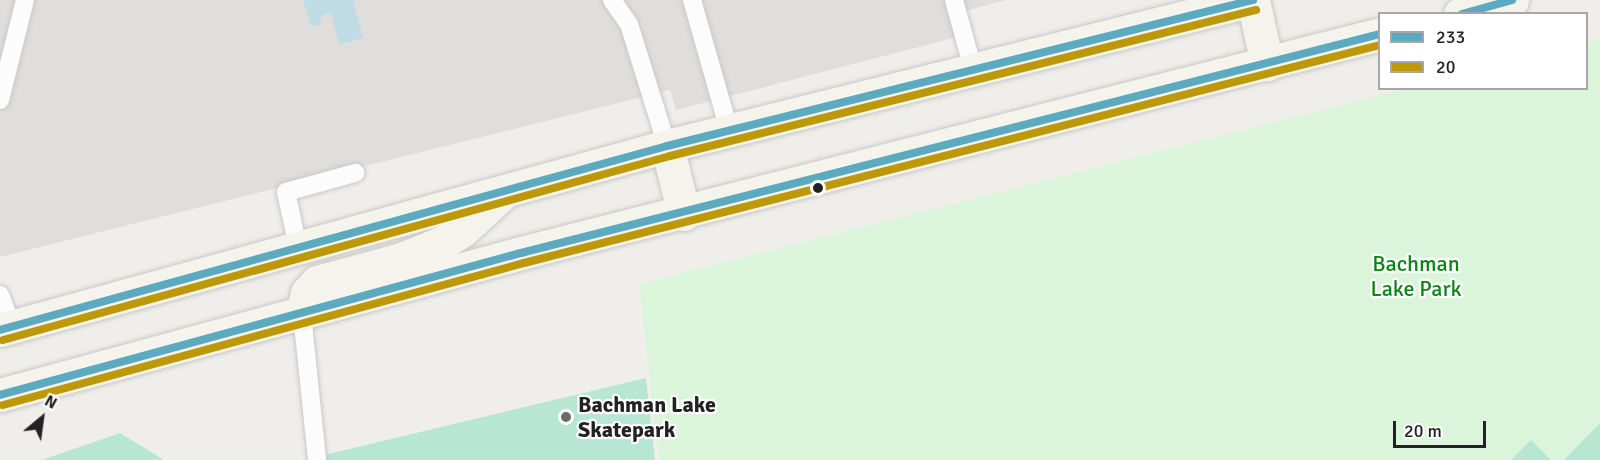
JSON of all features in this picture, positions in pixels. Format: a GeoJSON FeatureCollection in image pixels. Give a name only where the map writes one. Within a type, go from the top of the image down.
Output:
{"type":"FeatureCollection","features":[{"type":"Feature","properties":{"kind":"main road"},"geometry":{"type":"LineString","coordinates":[[6,328],[667,146],[1253,0],[1267,64]]}},
{"type":"Feature","properties":{"kind":"main road"},"geometry":{"type":"LineString","coordinates":[[1467,12],[1512,0]]}},
{"type":"Feature","properties":{"kind":"main road"},"geometry":{"type":"LineString","coordinates":[[0,395],[521,253],[684,214],[1378,35]]}},
{"type":"Feature","properties":{"kind":"main road"},"geometry":{"type":"LineString","coordinates":[[667,146],[684,214]]}},
{"type":"Feature","properties":{"kind":"main road"},"geometry":{"type":"LineString","coordinates":[[302,314],[307,292],[317,282],[401,259],[446,241],[463,230],[506,190]]}},
{"type":"Feature","properties":{"kind":"lane"},"geometry":{"type":"LineString","coordinates":[[0,100],[25,0]]}},
{"type":"Feature","properties":{"kind":"lane"},"geometry":{"type":"LineString","coordinates":[[612,0],[629,24],[667,146]]}},
{"type":"Feature","properties":{"kind":"lane"},"geometry":{"type":"LineString","coordinates":[[692,0],[729,130]]}},
{"type":"Feature","properties":{"kind":"lane"},"geometry":{"type":"LineString","coordinates":[[954,0],[973,69]]}},
{"type":"Feature","properties":{"kind":"lane"},"geometry":{"type":"LineString","coordinates":[[298,247],[286,192],[355,173]]}},
{"type":"Feature","properties":{"kind":"lane"},"geometry":{"type":"LineString","coordinates":[[0,295],[6,328]]}},
{"type":"Feature","properties":{"kind":"lane"},"geometry":{"type":"LineString","coordinates":[[302,314],[317,460]]}},
{"type":"Feature","properties":{"kind":"shaded area"},"geometry":{"type":"Polygon","coordinates":[[[0,0],[1006,0],[951,15],[957,37],[676,110],[670,90],[0,257],[0,0]]]}},
{"type":"Feature","properties":{"kind":"green space","name":"Bachman Lake Park"},"geometry":{"type":"Polygon","coordinates":[[[1600,39],[1600,460],[659,460],[639,284],[1401,90],[1588,90],[1588,42],[1600,39]]]}},
{"type":"Feature","properties":{"kind":"green space","name":"Bachman Lake Skatepark"},"geometry":{"type":"Polygon","coordinates":[[[646,378],[655,460],[304,460],[316,457],[646,378]]]}},
{"type":"Feature","properties":{"kind":"green space"},"geometry":{"type":"Polygon","coordinates":[[[1600,423],[1600,460],[1564,460],[1600,423]]]}},
{"type":"Feature","properties":{"kind":"green space"},"geometry":{"type":"Polygon","coordinates":[[[120,433],[164,460],[42,460],[120,433]]]}},
{"type":"Feature","properties":{"kind":"green space"},"geometry":{"type":"Polygon","coordinates":[[[1531,440],[1551,460],[1511,460],[1531,440]]]}},
{"type":"Feature","properties":{"kind":"water"},"geometry":{"type":"Polygon","coordinates":[[[303,0],[353,0],[363,38],[339,44],[331,13],[320,16],[321,24],[311,26],[303,0]]]}},
{"type":"Feature","properties":{"kind":"transit line","name":"233"},"geometry":{"type":"LineString","coordinates":[[0,330],[667,146],[1253,0]]}},
{"type":"Feature","properties":{"kind":"transit line","name":"233"},"geometry":{"type":"LineString","coordinates":[[1469,12],[1512,0]]}},
{"type":"Feature","properties":{"kind":"transit line","name":"20"},"geometry":{"type":"LineString","coordinates":[[3,340],[670,156],[1256,10]]}},
{"type":"Feature","properties":{"kind":"transit line","name":"233"},"geometry":{"type":"LineString","coordinates":[[0,395],[521,253],[1378,35]]}},
{"type":"Feature","properties":{"kind":"transit line","name":"20"},"geometry":{"type":"LineString","coordinates":[[3,405],[524,263],[1378,46]]}},
{"type":"Feature","properties":{"kind":"place","name":"Bachman Lake Skatepark"},"geometry":{"type":"Point","coordinates":[566,417]}}]}
